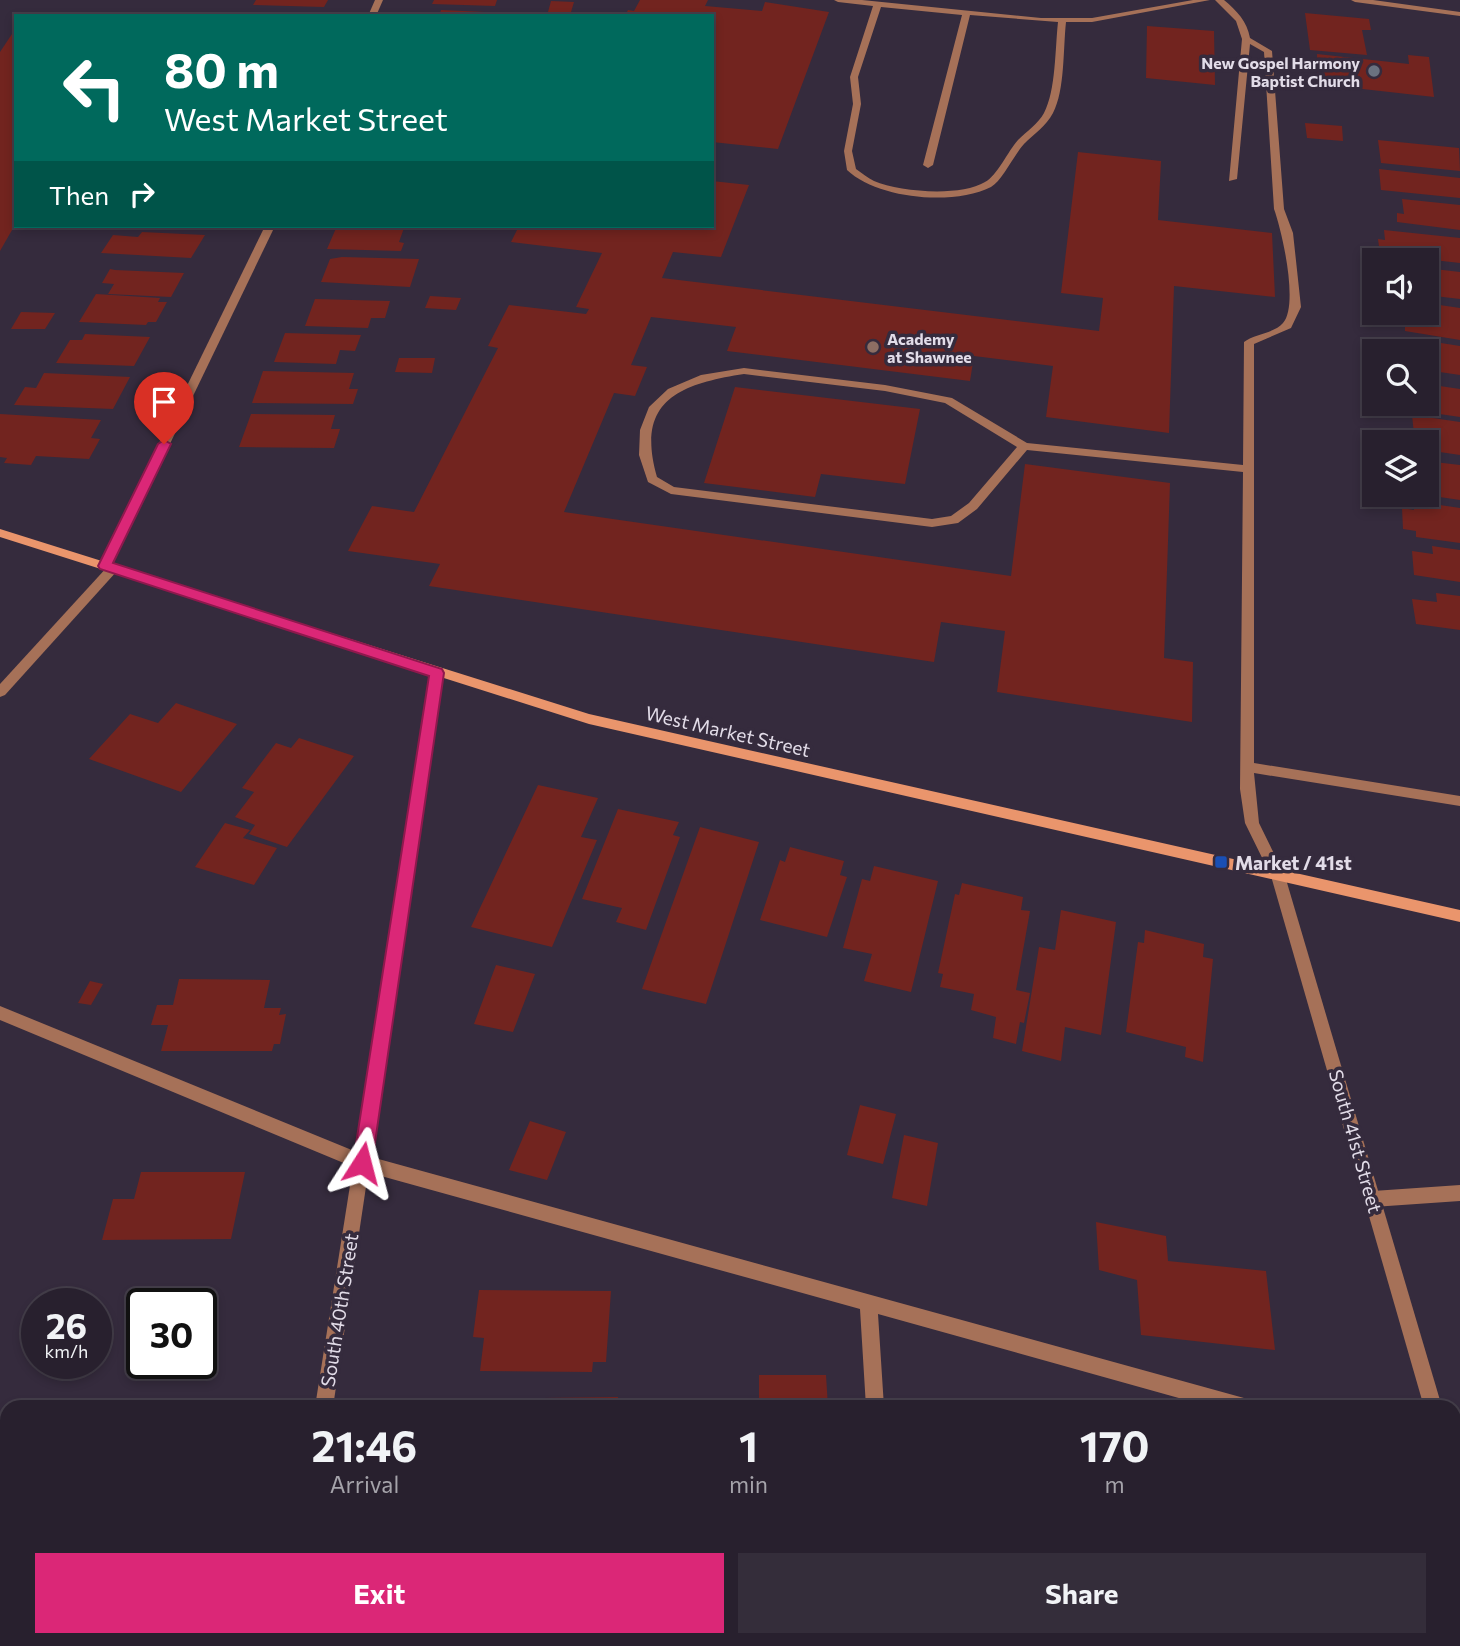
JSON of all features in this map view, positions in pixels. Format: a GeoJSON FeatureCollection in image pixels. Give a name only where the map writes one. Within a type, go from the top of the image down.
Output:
{"type":"FeatureCollection","features":[{"type":"Feature","properties":{"kind":"street"},"geometry":{"type":"LineString","coordinates":[[838,0],[965,14],[1062,20],[1092,20],[1206,0]]}},
{"type":"Feature","properties":{"kind":"street"},"geometry":{"type":"LineString","coordinates":[[1219,0],[1238,16],[1245,26],[1246,38],[1232,179]]}},
{"type":"Feature","properties":{"kind":"street"},"geometry":{"type":"LineString","coordinates":[[1355,0],[1460,14]]}},
{"type":"Feature","properties":{"kind":"street"},"geometry":{"type":"LineString","coordinates":[[877,6],[854,77],[857,104],[848,151],[852,170],[869,182],[892,190],[929,194],[964,192],[990,184],[1020,143],[1039,127],[1049,112],[1055,93],[1062,20]]}},
{"type":"Feature","properties":{"kind":"street"},"geometry":{"type":"LineString","coordinates":[[928,165],[965,14]]}},
{"type":"Feature","properties":{"kind":"street","name":"South 41st Street"},"geometry":{"type":"LineString","coordinates":[[1246,38],[1268,51],[1279,209],[1289,233],[1296,307],[1287,326],[1249,342],[1247,767],[1252,823],[1278,876],[1431,1400]]}},
{"type":"Feature","properties":{"kind":"street"},"geometry":{"type":"LineString","coordinates":[[0,692],[109,567],[269,228]]}},
{"type":"Feature","properties":{"kind":"street"},"geometry":{"type":"LineString","coordinates":[[1024,446],[973,506],[954,520],[932,523],[671,490],[652,479],[645,455],[646,430],[653,409],[672,391],[705,377],[744,370],[885,388],[948,400],[1024,446],[1248,469]]}},
{"type":"Feature","properties":{"kind":"street","name":"West Market Street"},"geometry":{"type":"LineString","coordinates":[[0,533],[589,719],[1460,916]]}},
{"type":"Feature","properties":{"kind":"street","name":"South 40th Street"},"geometry":{"type":"LineString","coordinates":[[325,1400],[437,673]]}},
{"type":"Feature","properties":{"kind":"street"},"geometry":{"type":"LineString","coordinates":[[1247,767],[1460,801]]}},
{"type":"Feature","properties":{"kind":"street"},"geometry":{"type":"LineString","coordinates":[[0,1013],[362,1163],[1218,1400]]}},
{"type":"Feature","properties":{"kind":"street"},"geometry":{"type":"LineString","coordinates":[[1373,1199],[1460,1193]]}},
{"type":"Feature","properties":{"kind":"street"},"geometry":{"type":"LineString","coordinates":[[868,1304],[875,1400]]}},
{"type":"Feature","properties":{"kind":"building"},"geometry":{"type":"Polygon","coordinates":[[[256,0],[328,0],[324,7],[253,5],[256,0]]]}},
{"type":"Feature","properties":{"kind":"building"},"geometry":{"type":"Polygon","coordinates":[[[434,0],[497,0],[495,6],[432,4],[434,0]]]}},
{"type":"Feature","properties":{"kind":"building"},"geometry":{"type":"Polygon","coordinates":[[[640,0],[708,0],[705,6],[762,11],[765,2],[829,12],[778,149],[714,142],[714,14],[626,14],[628,10],[634,11],[640,0]]]}},
{"type":"Feature","properties":{"kind":"building"},"geometry":{"type":"Polygon","coordinates":[[[551,1],[574,2],[571,12],[548,12],[551,1]]]}},
{"type":"Feature","properties":{"kind":"building"},"geometry":{"type":"Polygon","coordinates":[[[441,10],[485,12],[484,14],[440,14],[441,10]]]}},
{"type":"Feature","properties":{"kind":"building"},"geometry":{"type":"Polygon","coordinates":[[[1305,13],[1369,19],[1371,30],[1362,30],[1367,55],[1310,50],[1305,13]]]}},
{"type":"Feature","properties":{"kind":"building"},"geometry":{"type":"Polygon","coordinates":[[[1147,26],[1214,31],[1215,85],[1146,78],[1147,26]]]}},
{"type":"Feature","properties":{"kind":"building"},"geometry":{"type":"Polygon","coordinates":[[[14,31],[14,226],[0,251],[0,52],[14,31]]]}},
{"type":"Feature","properties":{"kind":"building","name":"New Gospel Harmony Baptist Church"},"geometry":{"type":"Polygon","coordinates":[[[1317,54],[1409,64],[1408,55],[1429,57],[1434,97],[1318,84],[1317,54]]]}},
{"type":"Feature","properties":{"kind":"building"},"geometry":{"type":"Polygon","coordinates":[[[1305,123],[1342,126],[1343,141],[1307,138],[1305,123]]]}},
{"type":"Feature","properties":{"kind":"building"},"geometry":{"type":"Polygon","coordinates":[[[1378,140],[1459,148],[1460,171],[1381,163],[1378,140]]]}},
{"type":"Feature","properties":{"kind":"building","name":"Academy at Shawnee"},"geometry":{"type":"Polygon","coordinates":[[[1078,152],[1161,161],[1158,220],[1272,233],[1275,297],[1174,286],[1169,433],[1046,417],[1053,366],[974,356],[970,381],[727,351],[736,327],[651,317],[631,365],[647,367],[635,396],[614,393],[564,512],[1011,576],[1025,464],[1170,483],[1164,658],[1193,662],[1192,722],[997,692],[1005,631],[941,622],[934,662],[429,586],[440,564],[348,551],[372,506],[414,512],[498,348],[488,346],[509,305],[586,314],[589,309],[576,307],[602,253],[511,242],[518,228],[714,228],[714,181],[749,185],[721,257],[673,252],[662,278],[1099,331],[1103,298],[1061,293],[1078,152]]]}},
{"type":"Feature","properties":{"kind":"building"},"geometry":{"type":"Polygon","coordinates":[[[1379,169],[1460,178],[1460,198],[1381,190],[1379,169]]]}},
{"type":"Feature","properties":{"kind":"building"},"geometry":{"type":"Polygon","coordinates":[[[1402,199],[1460,205],[1460,230],[1397,222],[1397,213],[1404,214],[1402,199]]]}},
{"type":"Feature","properties":{"kind":"building"},"geometry":{"type":"Polygon","coordinates":[[[336,228],[404,228],[399,242],[404,243],[401,251],[327,249],[336,228]]]}},
{"type":"Feature","properties":{"kind":"building"},"geometry":{"type":"Polygon","coordinates":[[[1384,230],[1460,238],[1460,263],[1439,261],[1439,248],[1379,248],[1378,239],[1385,240],[1384,230]]]}},
{"type":"Feature","properties":{"kind":"building"},"geometry":{"type":"Polygon","coordinates":[[[142,232],[205,235],[191,258],[101,253],[113,235],[138,237],[142,232]]]}},
{"type":"Feature","properties":{"kind":"building"},"geometry":{"type":"Polygon","coordinates":[[[330,259],[419,259],[410,287],[321,282],[330,259]]]}},
{"type":"Feature","properties":{"kind":"building"},"geometry":{"type":"Polygon","coordinates":[[[110,269],[184,273],[171,297],[108,294],[114,284],[102,283],[110,269]]]}},
{"type":"Feature","properties":{"kind":"building"},"geometry":{"type":"Polygon","coordinates":[[[1439,270],[1460,272],[1460,299],[1439,297],[1439,270]]]}},
{"type":"Feature","properties":{"kind":"building"},"geometry":{"type":"Polygon","coordinates":[[[96,294],[160,298],[158,302],[167,302],[156,322],[148,322],[146,325],[79,322],[96,294]]]}},
{"type":"Feature","properties":{"kind":"building"},"geometry":{"type":"Polygon","coordinates":[[[430,296],[461,298],[456,310],[425,308],[430,296]]]}},
{"type":"Feature","properties":{"kind":"building"},"geometry":{"type":"Polygon","coordinates":[[[315,299],[390,301],[385,318],[371,318],[368,328],[305,326],[315,299]]]}},
{"type":"Feature","properties":{"kind":"building"},"geometry":{"type":"Polygon","coordinates":[[[1439,305],[1460,308],[1460,340],[1405,331],[1405,325],[1439,325],[1439,305]]]}},
{"type":"Feature","properties":{"kind":"building"},"geometry":{"type":"Polygon","coordinates":[[[21,312],[55,313],[45,329],[11,329],[21,312]]]}},
{"type":"Feature","properties":{"kind":"building"},"geometry":{"type":"Polygon","coordinates":[[[285,333],[361,335],[355,351],[340,350],[336,364],[274,362],[285,333]]]}},
{"type":"Feature","properties":{"kind":"building"},"geometry":{"type":"Polygon","coordinates":[[[85,334],[150,337],[134,366],[56,363],[70,340],[82,340],[85,334]]]}},
{"type":"Feature","properties":{"kind":"building"},"geometry":{"type":"Polygon","coordinates":[[[1439,343],[1460,346],[1460,375],[1439,372],[1439,343]]]}},
{"type":"Feature","properties":{"kind":"building"},"geometry":{"type":"Polygon","coordinates":[[[399,358],[435,358],[432,373],[395,372],[399,358]]]}},
{"type":"Feature","properties":{"kind":"building"},"geometry":{"type":"Polygon","coordinates":[[[263,371],[354,373],[349,389],[358,389],[353,404],[252,403],[263,371]]]}},
{"type":"Feature","properties":{"kind":"building"},"geometry":{"type":"Polygon","coordinates":[[[44,373],[130,377],[113,409],[14,405],[25,387],[36,388],[44,373]]]}},
{"type":"Feature","properties":{"kind":"building"},"geometry":{"type":"Polygon","coordinates":[[[1439,386],[1460,389],[1460,417],[1439,414],[1439,386]]]}},
{"type":"Feature","properties":{"kind":"building"},"geometry":{"type":"Polygon","coordinates":[[[735,387],[920,409],[905,484],[821,474],[815,497],[704,483],[735,387]]]}},
{"type":"Feature","properties":{"kind":"building"},"geometry":{"type":"Polygon","coordinates":[[[0,414],[101,420],[91,438],[100,439],[89,459],[36,456],[31,465],[4,463],[7,458],[0,457],[0,414]]]}},
{"type":"Feature","properties":{"kind":"building"},"geometry":{"type":"Polygon","coordinates":[[[251,414],[335,415],[331,429],[340,429],[334,448],[239,447],[251,414]]]}},
{"type":"Feature","properties":{"kind":"building"},"geometry":{"type":"Polygon","coordinates":[[[1412,416],[1460,422],[1460,455],[1439,452],[1439,430],[1414,430],[1412,416]]]}},
{"type":"Feature","properties":{"kind":"building"},"geometry":{"type":"Polygon","coordinates":[[[1439,463],[1460,465],[1460,500],[1439,497],[1439,463]]]}},
{"type":"Feature","properties":{"kind":"building"},"geometry":{"type":"Polygon","coordinates":[[[1439,505],[1460,508],[1460,543],[1416,537],[1416,531],[1403,529],[1402,508],[1414,510],[1414,507],[1439,507],[1439,505]]]}},
{"type":"Feature","properties":{"kind":"building"},"geometry":{"type":"Polygon","coordinates":[[[1432,546],[1460,550],[1460,582],[1414,575],[1412,551],[1433,554],[1432,546]]]}},
{"type":"Feature","properties":{"kind":"building"},"geometry":{"type":"Polygon","coordinates":[[[1436,593],[1460,596],[1460,630],[1416,624],[1412,599],[1437,602],[1436,593]]]}},
{"type":"Feature","properties":{"kind":"building"},"geometry":{"type":"Polygon","coordinates":[[[176,703],[237,724],[181,792],[89,759],[130,714],[158,723],[176,703]]]}},
{"type":"Feature","properties":{"kind":"building"},"geometry":{"type":"Polygon","coordinates":[[[299,738],[354,756],[287,847],[249,834],[255,825],[235,817],[254,792],[242,788],[276,743],[291,748],[299,738]]]}},
{"type":"Feature","properties":{"kind":"building"},"geometry":{"type":"Polygon","coordinates":[[[538,785],[598,798],[581,837],[597,840],[552,947],[471,927],[538,785]]]}},
{"type":"Feature","properties":{"kind":"building"},"geometry":{"type":"Polygon","coordinates":[[[618,809],[679,822],[673,835],[680,837],[646,930],[616,922],[622,908],[582,899],[618,809]]]}},
{"type":"Feature","properties":{"kind":"building"},"geometry":{"type":"Polygon","coordinates":[[[225,823],[250,830],[243,838],[277,848],[254,885],[195,867],[225,823]]]}},
{"type":"Feature","properties":{"kind":"building"},"geometry":{"type":"Polygon","coordinates":[[[700,827],[759,842],[706,1004],[642,989],[700,827]]]}},
{"type":"Feature","properties":{"kind":"building"},"geometry":{"type":"Polygon","coordinates":[[[790,847],[844,861],[840,875],[847,877],[827,937],[760,920],[780,860],[785,862],[790,847]]]}},
{"type":"Feature","properties":{"kind":"building"},"geometry":{"type":"Polygon","coordinates":[[[874,866],[938,881],[911,992],[864,981],[872,954],[843,948],[862,879],[870,881],[874,866]]]}},
{"type":"Feature","properties":{"kind":"building"},"geometry":{"type":"Polygon","coordinates":[[[962,883],[1023,897],[1021,910],[1030,911],[1016,990],[1030,993],[1024,1023],[1020,1022],[1016,1044],[993,1038],[996,1017],[971,1010],[974,994],[940,987],[943,974],[938,973],[955,894],[959,895],[962,883]]]}},
{"type":"Feature","properties":{"kind":"building"},"geometry":{"type":"Polygon","coordinates":[[[1061,910],[1116,922],[1101,1035],[1065,1027],[1061,1061],[1022,1051],[1039,947],[1055,950],[1061,910]]]}},
{"type":"Feature","properties":{"kind":"building"},"geometry":{"type":"Polygon","coordinates":[[[1145,930],[1204,944],[1203,957],[1213,959],[1203,1062],[1185,1057],[1186,1047],[1126,1032],[1138,942],[1144,943],[1145,930]]]}},
{"type":"Feature","properties":{"kind":"building"},"geometry":{"type":"Polygon","coordinates":[[[496,965],[535,974],[513,1032],[474,1024],[496,965]]]}},
{"type":"Feature","properties":{"kind":"building"},"geometry":{"type":"Polygon","coordinates":[[[179,979],[270,980],[264,1008],[281,1008],[279,1015],[286,1014],[280,1044],[274,1044],[272,1051],[161,1051],[168,1025],[151,1025],[157,1005],[173,1005],[179,979]]]}},
{"type":"Feature","properties":{"kind":"building"},"geometry":{"type":"Polygon","coordinates":[[[90,981],[103,984],[91,1005],[78,1003],[90,981]]]}},
{"type":"Feature","properties":{"kind":"building"},"geometry":{"type":"Polygon","coordinates":[[[860,1105],[896,1114],[883,1164],[847,1155],[860,1105]]]}},
{"type":"Feature","properties":{"kind":"building"},"geometry":{"type":"Polygon","coordinates":[[[530,1121],[566,1132],[547,1180],[509,1170],[530,1121]]]}},
{"type":"Feature","properties":{"kind":"building"},"geometry":{"type":"Polygon","coordinates":[[[904,1135],[938,1143],[927,1206],[892,1198],[904,1135]]]}},
{"type":"Feature","properties":{"kind":"building"},"geometry":{"type":"Polygon","coordinates":[[[141,1172],[245,1172],[231,1239],[102,1240],[113,1199],[134,1199],[141,1172]]]}},
{"type":"Feature","properties":{"kind":"building"},"geometry":{"type":"Polygon","coordinates":[[[1096,1222],[1166,1236],[1168,1261],[1266,1271],[1275,1350],[1141,1335],[1137,1280],[1099,1270],[1096,1222]]]}},
{"type":"Feature","properties":{"kind":"building"},"geometry":{"type":"Polygon","coordinates":[[[479,1290],[611,1291],[606,1362],[593,1362],[592,1372],[480,1371],[484,1338],[473,1337],[479,1290]]]}},
{"type":"Feature","properties":{"kind":"building"},"geometry":{"type":"Polygon","coordinates":[[[759,1375],[826,1375],[828,1400],[759,1400],[759,1375]]]}},
{"type":"Feature","properties":{"kind":"building"},"geometry":{"type":"Polygon","coordinates":[[[618,1397],[618,1400],[478,1399],[618,1397]]]}},
{"type":"Feature","properties":{"kind":"place","name":"New Gospel Harmony Baptist Church"},"geometry":{"type":"Point","coordinates":[1374,71]}},
{"type":"Feature","properties":{"kind":"place","name":"Academy at Shawnee"},"geometry":{"type":"Point","coordinates":[873,347]}},
{"type":"Feature","properties":{"kind":"place","name":"Market / 41st"},"geometry":{"type":"Point","coordinates":[1221,862]}},
{"type":"Feature","properties":{"kind":"route"},"geometry":{"type":"LineString","coordinates":[[164,444],[105,566],[437,673],[362,1163]]}}]}
